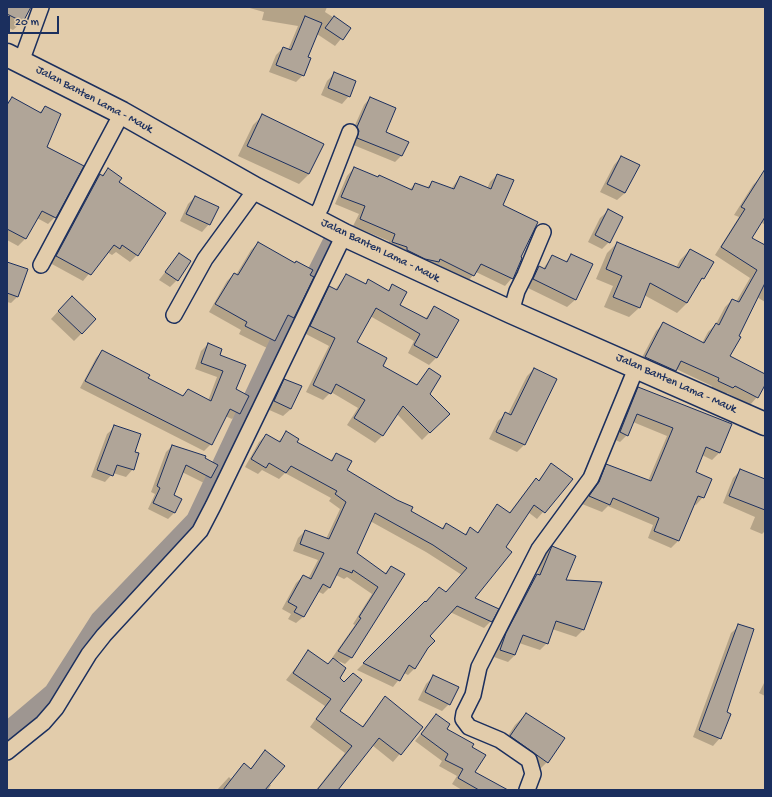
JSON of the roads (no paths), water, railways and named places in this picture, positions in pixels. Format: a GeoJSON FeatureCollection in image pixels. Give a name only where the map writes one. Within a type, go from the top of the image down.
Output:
{"type":"FeatureCollection","features":[{"type":"Feature","properties":{"kind":"main road","name":"Jalan Banten Lama - Mauk"},"geometry":{"type":"LineString","coordinates":[[14,59],[122,113],[256,189],[344,235],[511,312],[637,366],[765,424]]}},
{"type":"Feature","properties":{"kind":"street"},"geometry":{"type":"LineString","coordinates":[[14,59],[41,7]]}},
{"type":"Feature","properties":{"kind":"street"},"geometry":{"type":"LineString","coordinates":[[41,265],[122,113]]}},
{"type":"Feature","properties":{"kind":"street"},"geometry":{"type":"LineString","coordinates":[[314,218],[321,207],[350,132]]}},
{"type":"Feature","properties":{"kind":"street"},"geometry":{"type":"LineString","coordinates":[[174,314],[205,259],[256,189]]}},
{"type":"Feature","properties":{"kind":"street"},"geometry":{"type":"LineString","coordinates":[[511,312],[517,291],[543,232]]}},
{"type":"Feature","properties":{"kind":"street"},"geometry":{"type":"LineString","coordinates":[[7,752],[43,723],[56,708],[89,654],[104,635],[200,531],[344,235]]}},
{"type":"Feature","properties":{"kind":"street"},"geometry":{"type":"LineString","coordinates":[[527,790],[533,774],[529,760],[500,740],[469,727],[463,719],[464,713],[473,695],[479,667],[539,548],[591,478],[637,366]]}},
{"type":"Feature","properties":{"kind":"waterway"},"geometry":{"type":"LineString","coordinates":[[7,731],[53,692],[99,620],[195,520],[280,339],[298,309],[335,235]]}}]}
